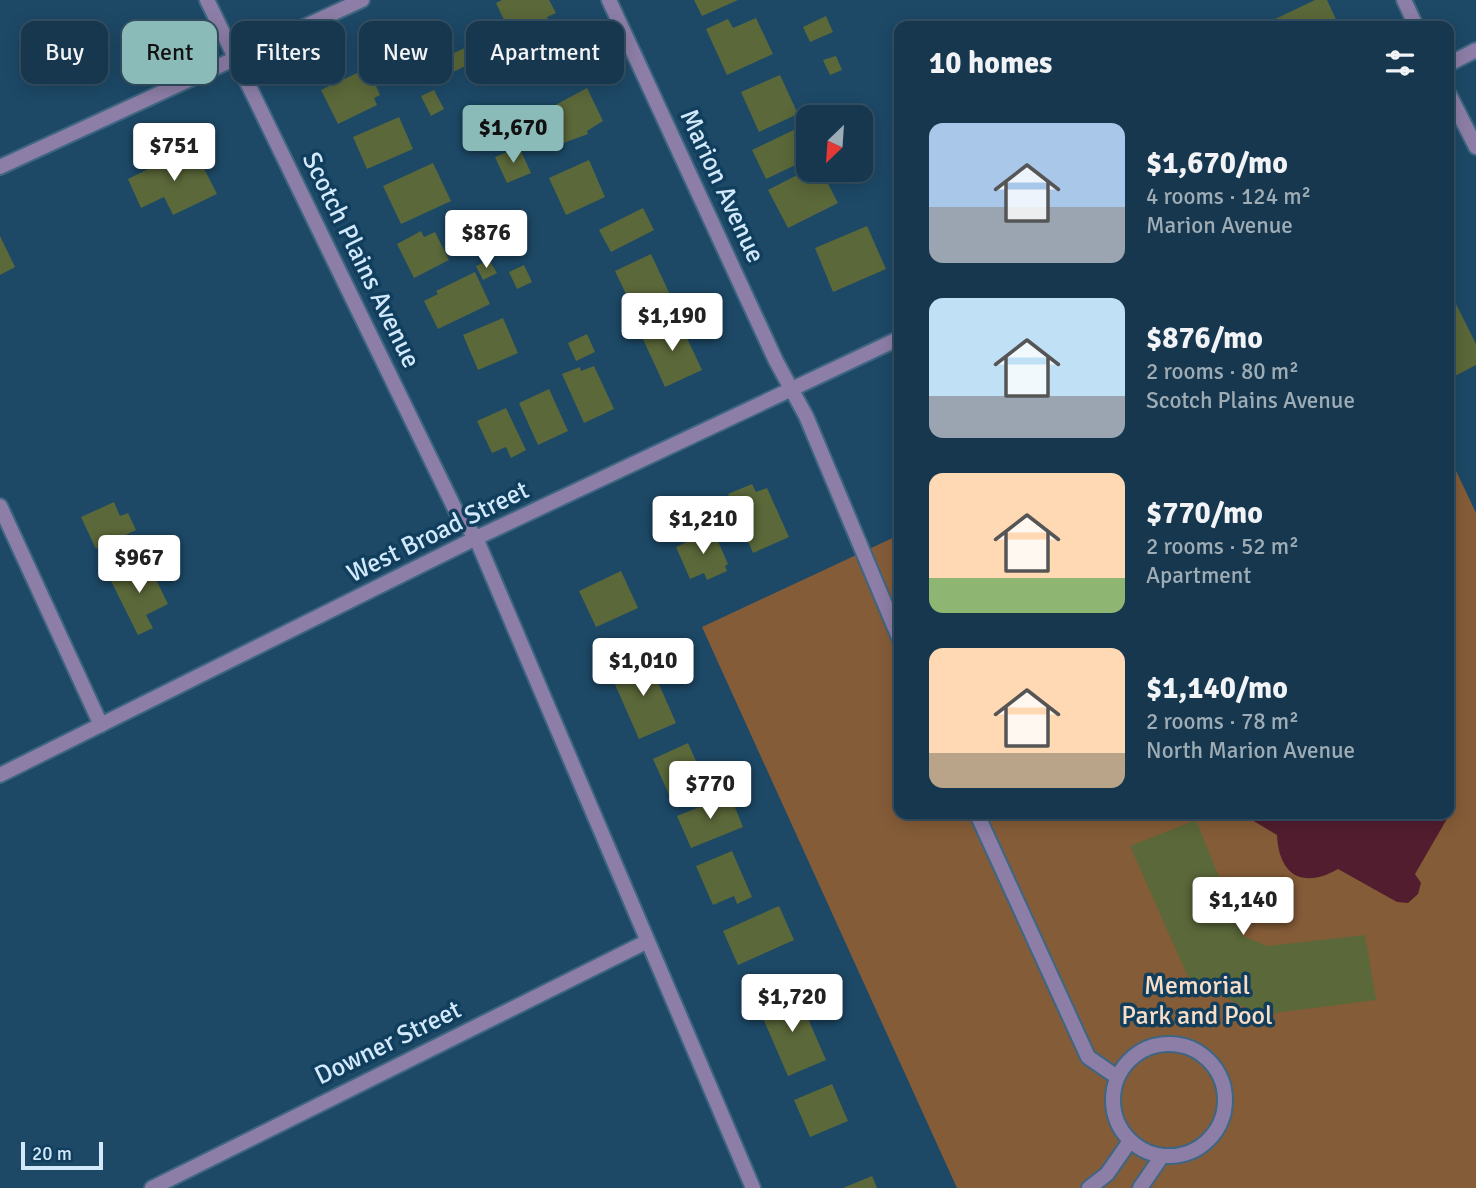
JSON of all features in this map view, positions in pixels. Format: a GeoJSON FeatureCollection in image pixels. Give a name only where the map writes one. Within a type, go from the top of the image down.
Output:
{"type":"FeatureCollection","features":[{"type":"Feature","properties":{"kind":"street","name":"Scotch Plains Avenue"},"geometry":{"type":"LineString","coordinates":[[207,0],[231,50]]}},
{"type":"Feature","properties":{"kind":"street"},"geometry":{"type":"LineString","coordinates":[[319,21],[362,0]]}},
{"type":"Feature","properties":{"kind":"street","name":"Marion Avenue"},"geometry":{"type":"LineString","coordinates":[[609,0],[776,361],[793,390],[894,626]]}},
{"type":"Feature","properties":{"kind":"street"},"geometry":{"type":"LineString","coordinates":[[1404,0],[1414,21]]}},
{"type":"Feature","properties":{"kind":"street"},"geometry":{"type":"LineString","coordinates":[[1454,61],[1476,50]]}},
{"type":"Feature","properties":{"kind":"street"},"geometry":{"type":"LineString","coordinates":[[0,167],[231,63]]}},
{"type":"Feature","properties":{"kind":"street","name":"Scotch Plains Avenue"},"geometry":{"type":"LineString","coordinates":[[247,84],[456,511],[476,538],[753,1188]]}},
{"type":"Feature","properties":{"kind":"street"},"geometry":{"type":"LineString","coordinates":[[1454,104],[1476,147]]}},
{"type":"Feature","properties":{"kind":"street","name":"West Broad Street"},"geometry":{"type":"LineString","coordinates":[[0,775],[476,538],[894,341]]}},
{"type":"Feature","properties":{"kind":"street"},"geometry":{"type":"LineString","coordinates":[[0,506],[101,725]]}},
{"type":"Feature","properties":{"kind":"street"},"geometry":{"type":"LineString","coordinates":[[979,819],[1088,1057],[1117,1077]]}},
{"type":"Feature","properties":{"kind":"street","name":"Downer Street"},"geometry":{"type":"LineString","coordinates":[[152,1188],[646,942]]}},
{"type":"Feature","properties":{"kind":"street"},"geometry":{"type":"LineString","coordinates":[[1158,1045],[1194,1049],[1208,1060],[1219,1074],[1225,1092],[1225,1110],[1219,1126],[1208,1141],[1195,1150],[1162,1156],[1145,1151],[1130,1141],[1119,1127],[1114,1111],[1117,1077],[1141,1051],[1158,1045]]}},
{"type":"Feature","properties":{"kind":"street"},"geometry":{"type":"LineString","coordinates":[[1089,1188],[1107,1174],[1130,1141]]}},
{"type":"Feature","properties":{"kind":"street"},"geometry":{"type":"LineString","coordinates":[[1140,1188],[1162,1156]]}},
{"type":"Feature","properties":{"kind":"green space","name":"Memorial Park and Pool"},"geometry":{"type":"Polygon","coordinates":[[[1454,467],[1476,513],[1476,1188],[957,1188],[702,627],[894,537],[894,819],[1454,819],[1454,467]]]}},
{"type":"Feature","properties":{"kind":"shaded area"},"geometry":{"type":"Polygon","coordinates":[[[1250,819],[1447,819],[1415,874],[1421,883],[1418,894],[1408,903],[1397,902],[1338,869],[1314,878],[1295,875],[1282,860],[1277,835],[1250,819]]]}},
{"type":"Feature","properties":{"kind":"building"},"geometry":{"type":"Polygon","coordinates":[[[502,0],[549,0],[556,13],[547,17],[546,21],[504,21],[496,3],[502,0]]]}},
{"type":"Feature","properties":{"kind":"building"},"geometry":{"type":"Polygon","coordinates":[[[694,0],[738,0],[702,16],[694,0]]]}},
{"type":"Feature","properties":{"kind":"building"},"geometry":{"type":"Polygon","coordinates":[[[1315,0],[1327,0],[1337,21],[1271,21],[1315,0]]]}},
{"type":"Feature","properties":{"kind":"building"},"geometry":{"type":"Polygon","coordinates":[[[826,16],[833,32],[810,42],[803,27],[826,16]]]}},
{"type":"Feature","properties":{"kind":"building"},"geometry":{"type":"Polygon","coordinates":[[[756,18],[773,54],[727,75],[706,29],[728,19],[733,28],[756,18]]]}},
{"type":"Feature","properties":{"kind":"building"},"geometry":{"type":"Polygon","coordinates":[[[466,47],[466,66],[452,72],[452,54],[466,47]]]}},
{"type":"Feature","properties":{"kind":"building"},"geometry":{"type":"Polygon","coordinates":[[[836,56],[842,70],[830,75],[823,60],[836,56]]]}},
{"type":"Feature","properties":{"kind":"building"},"geometry":{"type":"Polygon","coordinates":[[[359,72],[359,84],[381,84],[376,86],[380,95],[374,98],[377,105],[338,124],[321,90],[334,84],[345,84],[345,79],[359,72]]]}},
{"type":"Feature","properties":{"kind":"building"},"geometry":{"type":"Polygon","coordinates":[[[780,75],[796,115],[759,132],[741,92],[780,75]]]}},
{"type":"Feature","properties":{"kind":"building"},"geometry":{"type":"Polygon","coordinates":[[[587,88],[603,121],[587,131],[588,134],[558,145],[548,124],[553,121],[548,109],[587,88]]]}},
{"type":"Feature","properties":{"kind":"building"},"geometry":{"type":"Polygon","coordinates":[[[434,90],[444,109],[431,116],[421,96],[434,90]]]}},
{"type":"Feature","properties":{"kind":"building"},"geometry":{"type":"Polygon","coordinates":[[[399,117],[413,149],[367,169],[353,137],[399,117]]]}},
{"type":"Feature","properties":{"kind":"building"},"geometry":{"type":"Polygon","coordinates":[[[796,129],[796,165],[766,179],[752,150],[796,129]]]}},
{"type":"Feature","properties":{"kind":"building"},"geometry":{"type":"Polygon","coordinates":[[[193,147],[217,194],[173,215],[164,197],[141,208],[128,179],[193,147]]]}},
{"type":"Feature","properties":{"kind":"building"},"geometry":{"type":"Polygon","coordinates":[[[519,147],[531,173],[507,183],[495,157],[519,147]]]}},
{"type":"Feature","properties":{"kind":"building"},"geometry":{"type":"Polygon","coordinates":[[[589,160],[605,197],[566,215],[549,178],[589,160]]]}},
{"type":"Feature","properties":{"kind":"building"},"geometry":{"type":"Polygon","coordinates":[[[433,163],[451,201],[401,224],[383,186],[433,163]]]}},
{"type":"Feature","properties":{"kind":"building"},"geometry":{"type":"Polygon","coordinates":[[[796,176],[796,182],[827,182],[838,203],[788,228],[768,190],[796,176]]]}},
{"type":"Feature","properties":{"kind":"building"},"geometry":{"type":"Polygon","coordinates":[[[643,208],[654,230],[611,252],[599,230],[643,208]]]}},
{"type":"Feature","properties":{"kind":"building"},"geometry":{"type":"Polygon","coordinates":[[[867,226],[886,269],[833,292],[815,248],[867,226]]]}},
{"type":"Feature","properties":{"kind":"building"},"geometry":{"type":"Polygon","coordinates":[[[506,227],[510,237],[496,244],[491,234],[506,227]]]}},
{"type":"Feature","properties":{"kind":"building"},"geometry":{"type":"Polygon","coordinates":[[[421,231],[424,237],[435,232],[449,260],[414,278],[397,244],[421,231]]]}},
{"type":"Feature","properties":{"kind":"building"},"geometry":{"type":"Polygon","coordinates":[[[0,236],[15,267],[0,275],[0,236]]]}},
{"type":"Feature","properties":{"kind":"building"},"geometry":{"type":"Polygon","coordinates":[[[651,254],[672,299],[636,315],[615,271],[651,254]]]}},
{"type":"Feature","properties":{"kind":"building"},"geometry":{"type":"Polygon","coordinates":[[[489,260],[497,273],[483,280],[476,266],[489,260]]]}},
{"type":"Feature","properties":{"kind":"building"},"geometry":{"type":"Polygon","coordinates":[[[524,265],[532,282],[517,289],[509,272],[524,265]]]}},
{"type":"Feature","properties":{"kind":"building"},"geometry":{"type":"Polygon","coordinates":[[[475,272],[490,304],[438,329],[424,301],[438,294],[436,291],[475,272]]]}},
{"type":"Feature","properties":{"kind":"building"},"geometry":{"type":"Polygon","coordinates":[[[1454,300],[1476,344],[1476,365],[1454,376],[1454,300]]]}},
{"type":"Feature","properties":{"kind":"building"},"geometry":{"type":"Polygon","coordinates":[[[503,318],[518,353],[478,370],[463,335],[503,318]]]}},
{"type":"Feature","properties":{"kind":"building"},"geometry":{"type":"Polygon","coordinates":[[[678,319],[702,370],[665,387],[642,337],[678,319]]]}},
{"type":"Feature","properties":{"kind":"building"},"geometry":{"type":"Polygon","coordinates":[[[587,334],[595,352],[576,361],[568,343],[587,334]]]}},
{"type":"Feature","properties":{"kind":"building"},"geometry":{"type":"Polygon","coordinates":[[[594,366],[614,409],[584,423],[562,374],[580,367],[581,371],[594,366]]]}},
{"type":"Feature","properties":{"kind":"building"},"geometry":{"type":"Polygon","coordinates":[[[549,389],[568,431],[538,445],[519,403],[549,389]]]}},
{"type":"Feature","properties":{"kind":"building"},"geometry":{"type":"Polygon","coordinates":[[[506,408],[526,450],[511,458],[506,447],[492,453],[477,421],[506,408]]]}},
{"type":"Feature","properties":{"kind":"building"},"geometry":{"type":"Polygon","coordinates":[[[752,484],[756,492],[767,488],[789,537],[753,553],[728,494],[752,484]]]}},
{"type":"Feature","properties":{"kind":"building"},"geometry":{"type":"Polygon","coordinates":[[[114,502],[120,516],[128,513],[136,530],[96,549],[81,517],[114,502]]]}},
{"type":"Feature","properties":{"kind":"building"},"geometry":{"type":"Polygon","coordinates":[[[713,530],[728,564],[725,566],[727,571],[707,580],[704,573],[690,579],[676,547],[713,530]]]}},
{"type":"Feature","properties":{"kind":"building"},"geometry":{"type":"Polygon","coordinates":[[[147,561],[168,604],[146,615],[153,628],[138,635],[110,579],[147,561]]]}},
{"type":"Feature","properties":{"kind":"building"},"geometry":{"type":"Polygon","coordinates":[[[621,571],[638,608],[596,627],[579,591],[621,571]]]}},
{"type":"Feature","properties":{"kind":"building"},"geometry":{"type":"Polygon","coordinates":[[[647,657],[676,723],[639,739],[610,673],[647,657]]]}},
{"type":"Feature","properties":{"kind":"building"},"geometry":{"type":"Polygon","coordinates":[[[688,743],[705,782],[670,797],[653,759],[688,743]]]}},
{"type":"Feature","properties":{"kind":"building"},"geometry":{"type":"Polygon","coordinates":[[[730,795],[743,827],[691,848],[677,816],[730,795]]]}},
{"type":"Feature","properties":{"kind":"building"},"geometry":{"type":"Polygon","coordinates":[[[1196,820],[1243,936],[1267,946],[1365,935],[1376,1000],[1259,1015],[1188,977],[1130,846],[1196,820]]]}},
{"type":"Feature","properties":{"kind":"building"},"geometry":{"type":"Polygon","coordinates":[[[732,851],[752,897],[737,904],[734,896],[713,905],[696,866],[732,851]]]}},
{"type":"Feature","properties":{"kind":"building"},"geometry":{"type":"Polygon","coordinates":[[[779,906],[794,940],[738,965],[723,931],[779,906]]]}},
{"type":"Feature","properties":{"kind":"building"},"geometry":{"type":"Polygon","coordinates":[[[797,993],[826,1060],[788,1076],[759,1009],[797,993]]]}},
{"type":"Feature","properties":{"kind":"building"},"geometry":{"type":"Polygon","coordinates":[[[832,1084],[848,1121],[810,1137],[794,1100],[832,1084]]]}},
{"type":"Feature","properties":{"kind":"building"},"geometry":{"type":"Polygon","coordinates":[[[872,1176],[877,1188],[843,1188],[872,1176]]]}}]}
